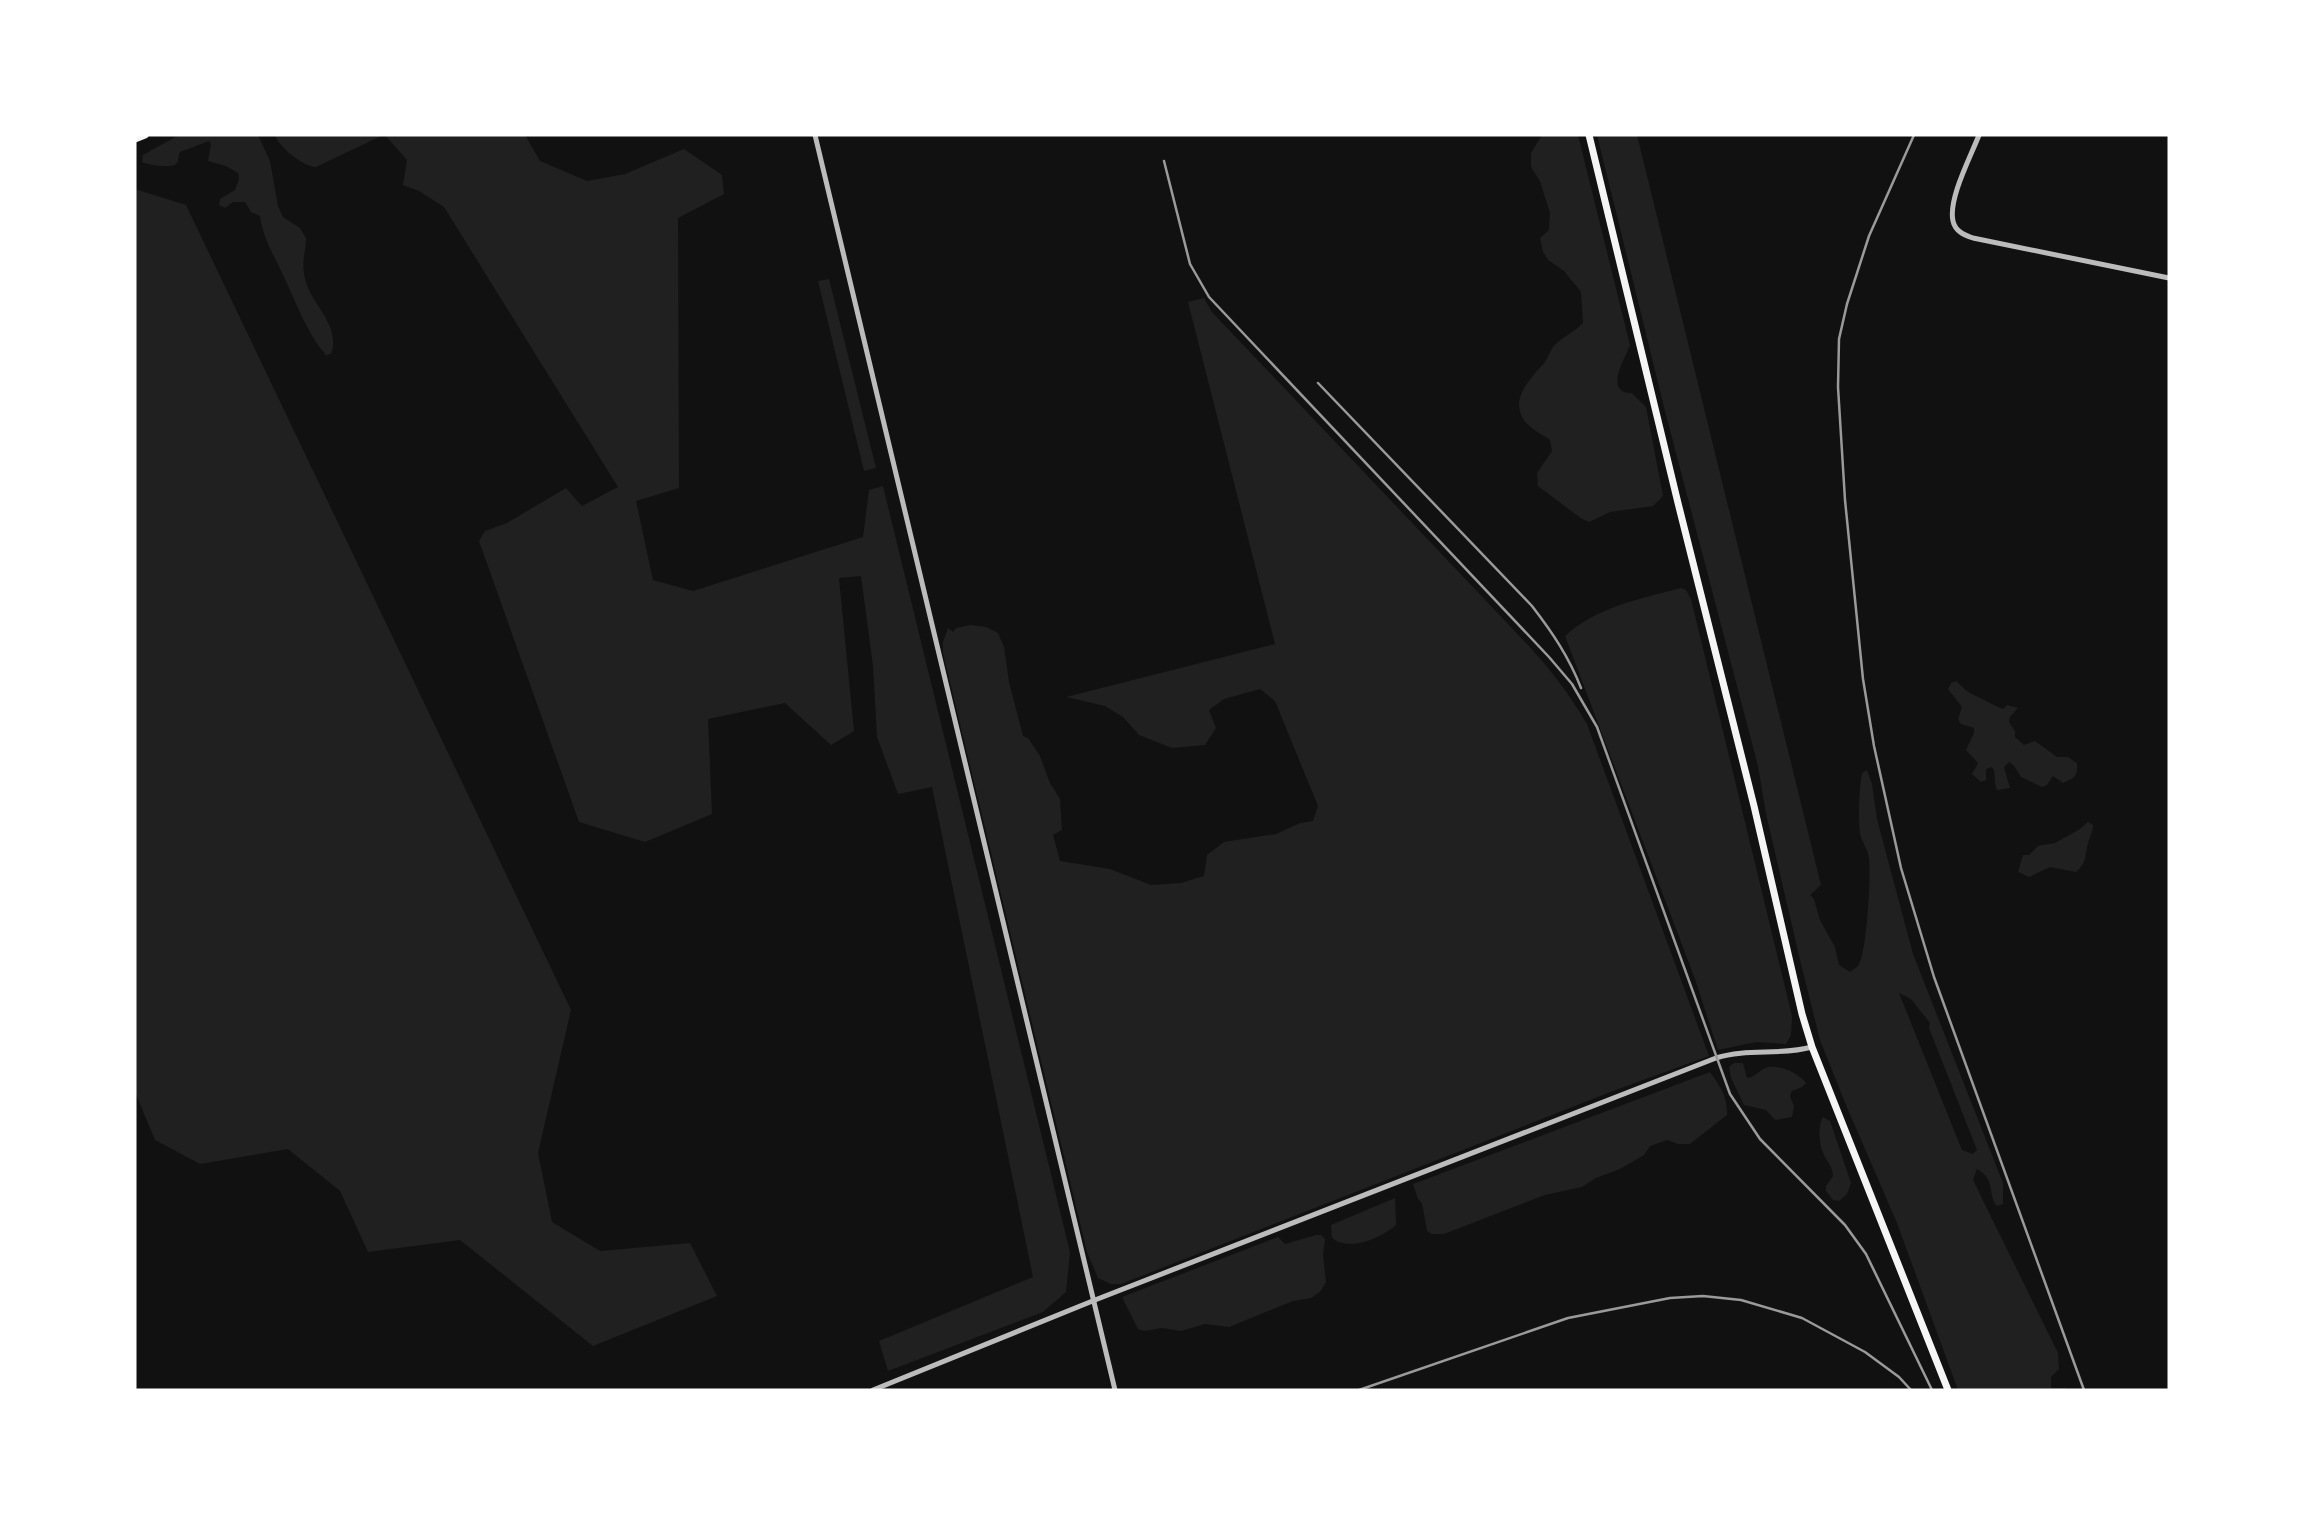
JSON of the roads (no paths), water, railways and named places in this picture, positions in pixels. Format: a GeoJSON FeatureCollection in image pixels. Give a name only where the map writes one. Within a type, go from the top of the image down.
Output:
{"type":"FeatureCollection","features":[{"type":"Feature","properties":{"kind":"main road"},"geometry":{"type":"LineString","coordinates":[[135,139],[145,135]]}},
{"type":"Feature","properties":{"kind":"main road"},"geometry":{"type":"LineString","coordinates":[[1589,135],[1812,1047],[1948,1390]]}},
{"type":"Feature","properties":{"kind":"street"},"geometry":{"type":"LineString","coordinates":[[815,135],[1115,1390]]}},
{"type":"Feature","properties":{"kind":"street"},"geometry":{"type":"LineString","coordinates":[[1979,135],[1952,205],[1953,223],[1961,233],[1973,238],[2169,278]]}},
{"type":"Feature","properties":{"kind":"street"},"geometry":{"type":"LineString","coordinates":[[873,1390],[1095,1300],[1716,1058],[1733,1052],[1781,1053],[1812,1047]]}},
{"type":"Feature","properties":{"kind":"railway"},"geometry":{"type":"LineString","coordinates":[[1914,135],[1869,236],[1847,304],[1839,339],[1838,387],[1845,500],[1863,679],[1874,746],[1901,868],[1934,977],[2084,1390]]}},
{"type":"Feature","properties":{"kind":"railway"},"geometry":{"type":"LineString","coordinates":[[1164,161],[1190,264],[1209,297],[1572,684],[1597,727],[1730,1094],[1760,1139],[1845,1225],[1866,1254],[1932,1390]]}},
{"type":"Feature","properties":{"kind":"railway"},"geometry":{"type":"LineString","coordinates":[[1318,383],[1532,606],[1560,645],[1581,688]]}},
{"type":"Feature","properties":{"kind":"railway"},"geometry":{"type":"LineString","coordinates":[[1359,1390],[1568,1318],[1670,1298],[1703,1296],[1741,1300],[1802,1318],[1865,1352],[1899,1377],[1911,1390]]}}]}
